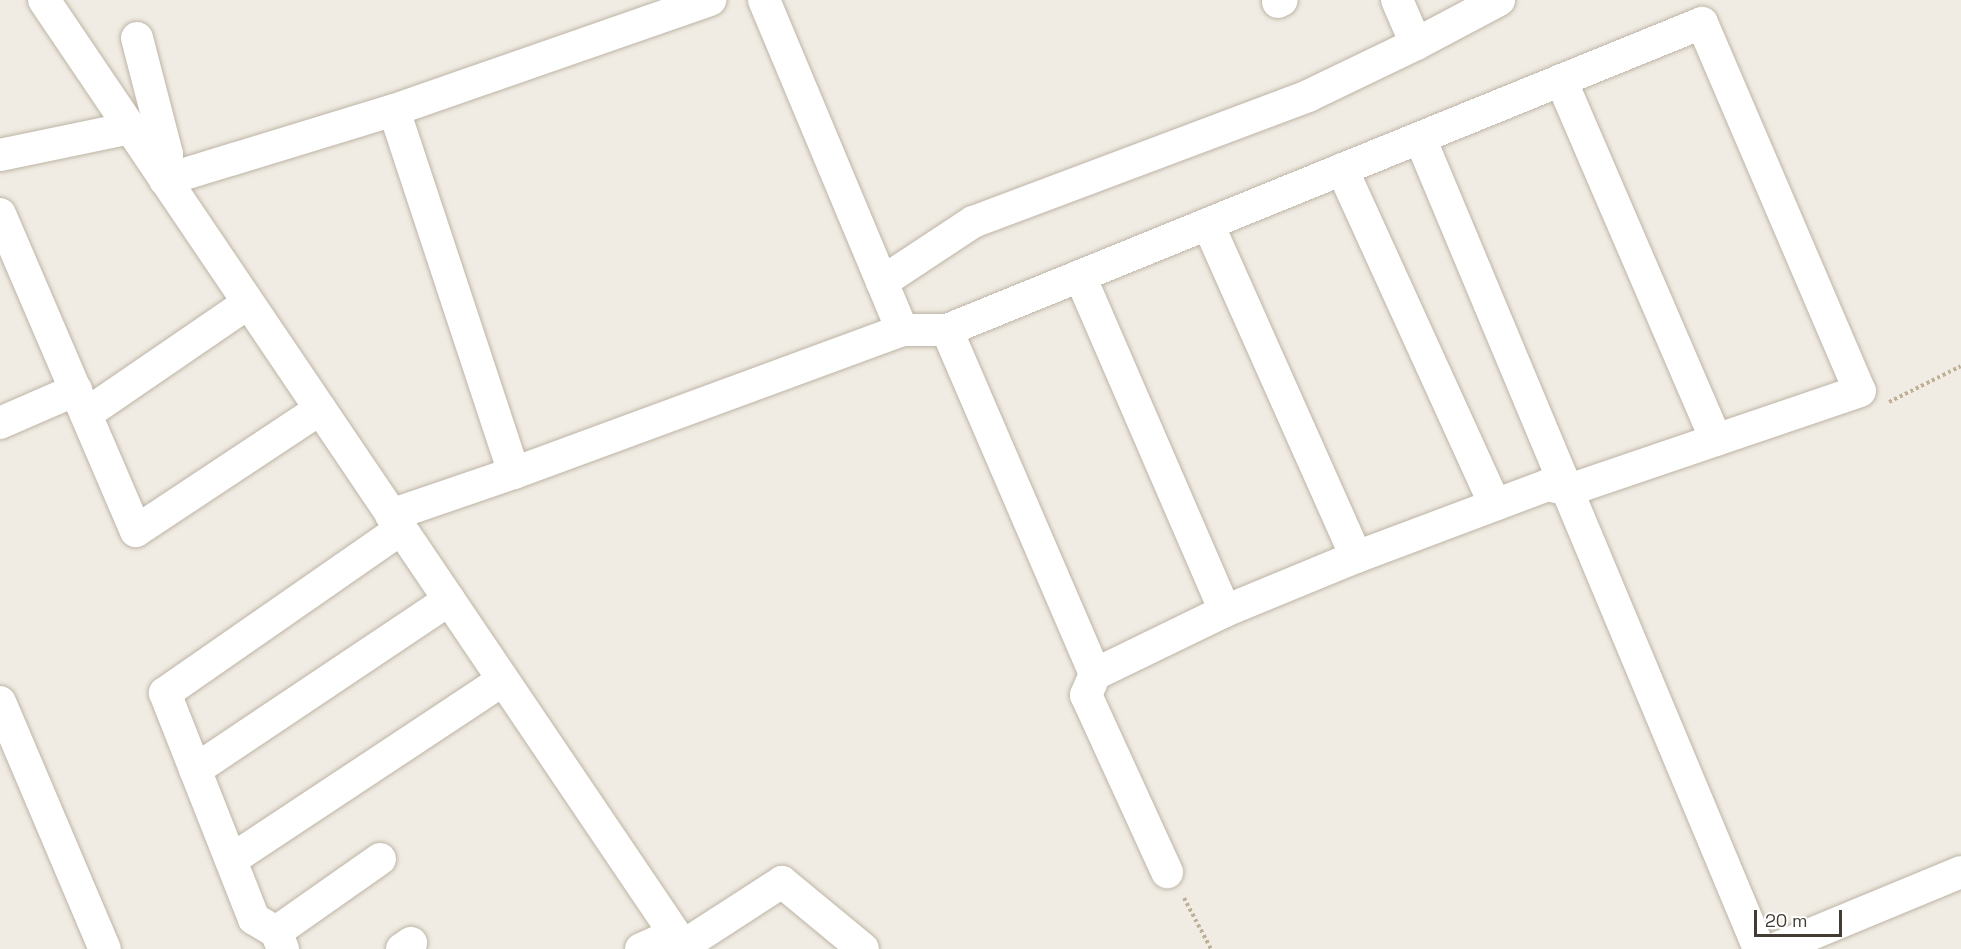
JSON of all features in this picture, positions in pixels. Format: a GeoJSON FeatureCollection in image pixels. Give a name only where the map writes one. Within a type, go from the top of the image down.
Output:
{"type":"FeatureCollection","features":[{"type":"Feature","properties":{"kind":"street"},"geometry":{"type":"LineString","coordinates":[[44,0],[681,943]]}},
{"type":"Feature","properties":{"kind":"street"},"geometry":{"type":"LineString","coordinates":[[165,180],[394,110],[710,0]]}},
{"type":"Feature","properties":{"kind":"street"},"geometry":{"type":"LineString","coordinates":[[764,0],[902,330]]}},
{"type":"Feature","properties":{"kind":"street"},"geometry":{"type":"LineString","coordinates":[[1397,0],[1416,44]]}},
{"type":"Feature","properties":{"kind":"street"},"geometry":{"type":"LineString","coordinates":[[882,282],[973,222],[1308,96],[1416,44],[1499,0]]}},
{"type":"Feature","properties":{"kind":"street"},"geometry":{"type":"LineString","coordinates":[[380,859],[279,941],[254,919],[165,693],[396,522],[513,473],[902,330],[947,330],[1702,22],[1860,391],[1569,490],[1548,485],[1356,557],[1225,611],[1095,675],[1086,695],[1167,872]]}},
{"type":"Feature","properties":{"kind":"street"},"geometry":{"type":"LineString","coordinates":[[137,38],[167,154],[165,180]]}},
{"type":"Feature","properties":{"kind":"street"},"geometry":{"type":"LineString","coordinates":[[1561,80],[1716,440]]}},
{"type":"Feature","properties":{"kind":"street"},"geometry":{"type":"LineString","coordinates":[[394,110],[513,473]]}},
{"type":"Feature","properties":{"kind":"street"},"geometry":{"type":"LineString","coordinates":[[0,155],[130,128]]}},
{"type":"Feature","properties":{"kind":"street"},"geometry":{"type":"LineString","coordinates":[[1420,138],[1759,949]]}},
{"type":"Feature","properties":{"kind":"street"},"geometry":{"type":"LineString","coordinates":[[1342,169],[1495,505]]}},
{"type":"Feature","properties":{"kind":"street"},"geometry":{"type":"LineString","coordinates":[[0,214],[136,531],[320,409]]}},
{"type":"Feature","properties":{"kind":"street"},"geometry":{"type":"LineString","coordinates":[[1208,224],[1356,557]]}},
{"type":"Feature","properties":{"kind":"street"},"geometry":{"type":"LineString","coordinates":[[1080,276],[1225,611]]}},
{"type":"Feature","properties":{"kind":"street"},"geometry":{"type":"LineString","coordinates":[[0,423],[81,402],[248,303]]}},
{"type":"Feature","properties":{"kind":"street"},"geometry":{"type":"LineString","coordinates":[[947,330],[1095,675]]}},
{"type":"Feature","properties":{"kind":"street"},"geometry":{"type":"LineString","coordinates":[[195,770],[449,600]]}},
{"type":"Feature","properties":{"kind":"street"},"geometry":{"type":"LineString","coordinates":[[231,860],[503,680]]}},
{"type":"Feature","properties":{"kind":"street"},"geometry":{"type":"LineString","coordinates":[[4,722],[105,949]]}},
{"type":"Feature","properties":{"kind":"street"},"geometry":{"type":"LineString","coordinates":[[1775,949],[1961,872]]}},
{"type":"Feature","properties":{"kind":"street"},"geometry":{"type":"LineString","coordinates":[[641,949],[681,943],[782,882],[863,949]]}},
{"type":"Feature","properties":{"kind":"path"},"geometry":{"type":"LineString","coordinates":[[1167,872],[1198,921],[1210,949]]}}]}
